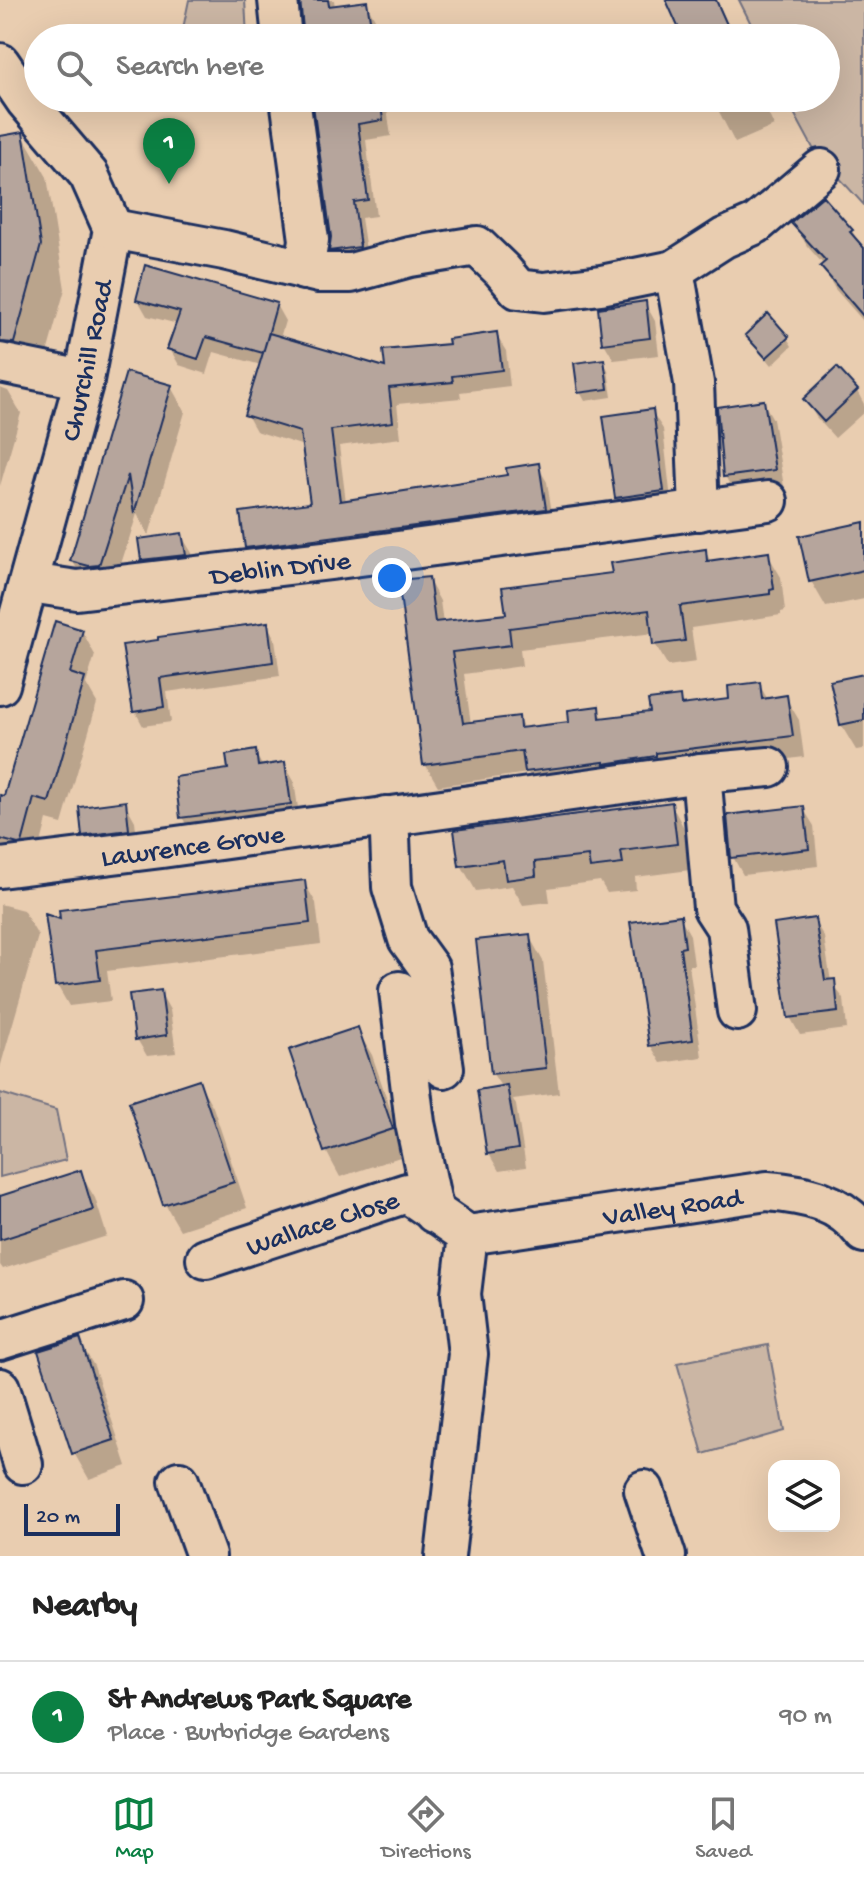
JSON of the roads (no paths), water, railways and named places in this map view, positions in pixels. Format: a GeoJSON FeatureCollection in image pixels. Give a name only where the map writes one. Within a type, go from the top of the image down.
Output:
{"type":"FeatureCollection","features":[{"type":"Feature","properties":{"kind":"street"},"geometry":{"type":"LineString","coordinates":[[278,0],[281,24]]}},
{"type":"Feature","properties":{"kind":"street"},"geometry":{"type":"LineString","coordinates":[[0,63],[13,103],[89,175],[113,229],[224,250],[319,273],[351,273],[410,257],[477,246],[518,289],[530,292],[601,285],[674,270],[724,238],[756,224],[821,169]]}},
{"type":"Feature","properties":{"kind":"street"},"geometry":{"type":"LineString","coordinates":[[292,112],[309,240],[304,270]]}},
{"type":"Feature","properties":{"kind":"street","name":"Churchill Road"},"geometry":{"type":"LineString","coordinates":[[0,685],[16,603],[84,380],[113,229]]}},
{"type":"Feature","properties":{"kind":"street"},"geometry":{"type":"LineString","coordinates":[[674,270],[694,383],[699,511]]}},
{"type":"Feature","properties":{"kind":"street"},"geometry":{"type":"LineString","coordinates":[[0,363],[84,380]]}},
{"type":"Feature","properties":{"kind":"street","name":"Deblin Drive"},"geometry":{"type":"LineString","coordinates":[[16,603],[77,590],[331,560],[768,501]]}},
{"type":"Feature","properties":{"kind":"street","name":"Lawrence Grove"},"geometry":{"type":"LineString","coordinates":[[0,868],[701,773],[769,767]]}},
{"type":"Feature","properties":{"kind":"street"},"geometry":{"type":"LineString","coordinates":[[701,773],[713,908],[726,928],[737,1011]]}},
{"type":"Feature","properties":{"kind":"street"},"geometry":{"type":"LineString","coordinates":[[386,816],[395,900],[408,939],[429,968],[444,1068]]}},
{"type":"Feature","properties":{"kind":"street"},"geometry":{"type":"LineString","coordinates":[[399,991],[415,1123],[434,1213],[468,1235],[461,1294],[468,1354],[445,1556]]}},
{"type":"Feature","properties":{"kind":"street","name":"Valley Road"},"geometry":{"type":"LineString","coordinates":[[468,1235],[767,1191],[792,1193],[825,1202],[847,1214],[864,1233]]}},
{"type":"Feature","properties":{"kind":"street","name":"Wallace Close"},"geometry":{"type":"LineString","coordinates":[[206,1259],[407,1193],[434,1213]]}},
{"type":"Feature","properties":{"kind":"street"},"geometry":{"type":"LineString","coordinates":[[0,1340],[124,1301]]}},
{"type":"Feature","properties":{"kind":"street"},"geometry":{"type":"LineString","coordinates":[[0,1388],[23,1464]]}},
{"type":"Feature","properties":{"kind":"street"},"geometry":{"type":"LineString","coordinates":[[179,1481],[206,1556]]}},
{"type":"Feature","properties":{"kind":"street"},"geometry":{"type":"LineString","coordinates":[[644,1490],[666,1556]]}},
{"type":"Feature","properties":{"kind":"place","name":"St Andrews Park Square"},"geometry":{"type":"Point","coordinates":[169,184]}}]}
